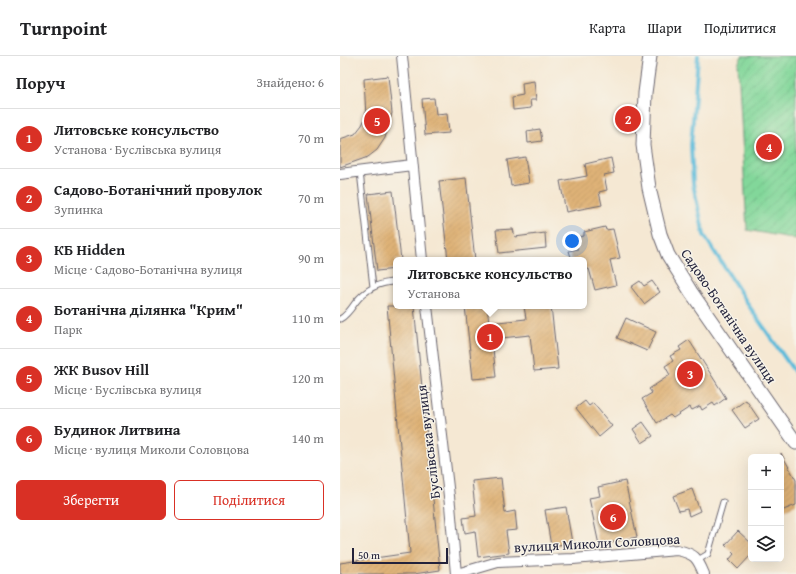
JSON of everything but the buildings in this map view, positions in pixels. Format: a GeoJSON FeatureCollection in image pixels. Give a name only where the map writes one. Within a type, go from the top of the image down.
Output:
{"type":"FeatureCollection","features":[{"type":"Feature","properties":{"kind":"street"},"geometry":{"type":"LineString","coordinates":[[402,56],[422,257]]}},
{"type":"Feature","properties":{"kind":"street","name":"Садово-Ботанічна вулиця"},"geometry":{"type":"LineString","coordinates":[[650,56],[645,93],[643,145],[649,188],[660,234],[668,255],[691,292],[796,443]]}},
{"type":"Feature","properties":{"kind":"street"},"geometry":{"type":"LineString","coordinates":[[340,174],[412,165]]}},
{"type":"Feature","properties":{"kind":"street","name":"Буслівська вулиця"},"geometry":{"type":"LineString","coordinates":[[427,309],[450,505],[456,574]]}},
{"type":"Feature","properties":{"kind":"street","name":"вулиця Миколи Соловцова"},"geometry":{"type":"LineString","coordinates":[[456,574],[498,562],[573,559],[677,550],[690,552],[698,560]]}},
{"type":"Feature","properties":{"kind":"street"},"geometry":{"type":"LineString","coordinates":[[698,560],[704,574]]}},
{"type":"Feature","properties":{"kind":"lane"},"geometry":{"type":"LineString","coordinates":[[360,172],[373,287]]}},
{"type":"Feature","properties":{"kind":"lane"},"geometry":{"type":"LineString","coordinates":[[340,319],[361,296],[373,287],[386,282],[393,282]]}},
{"type":"Feature","properties":{"kind":"lane"},"geometry":{"type":"LineString","coordinates":[[698,560],[708,554],[723,502]]}},
{"type":"Feature","properties":{"kind":"green space"},"geometry":{"type":"Polygon","coordinates":[[[742,56],[796,56],[796,239],[747,230],[738,64],[742,56]]]}},
{"type":"Feature","properties":{"kind":"waterway"},"geometry":{"type":"LineString","coordinates":[[698,56],[691,145],[693,184],[704,235],[751,309],[796,374]]}},
{"type":"Feature","properties":{"kind":"place","name":"Садово-Ботанічний провулок"},"geometry":{"type":"Point","coordinates":[628,119]}},
{"type":"Feature","properties":{"kind":"place","name":"ЖК Busov Hill"},"geometry":{"type":"Point","coordinates":[377,121]}},
{"type":"Feature","properties":{"kind":"place","name":"Ботанічна ділянка \"Крим\""},"geometry":{"type":"Point","coordinates":[769,147]}},
{"type":"Feature","properties":{"kind":"place","name":"Литовське консульство"},"geometry":{"type":"Point","coordinates":[490,337]}},
{"type":"Feature","properties":{"kind":"place","name":"КБ Hidden"},"geometry":{"type":"Point","coordinates":[690,374]}},
{"type":"Feature","properties":{"kind":"place","name":"Будинок Литвина"},"geometry":{"type":"Point","coordinates":[613,517]}}]}
